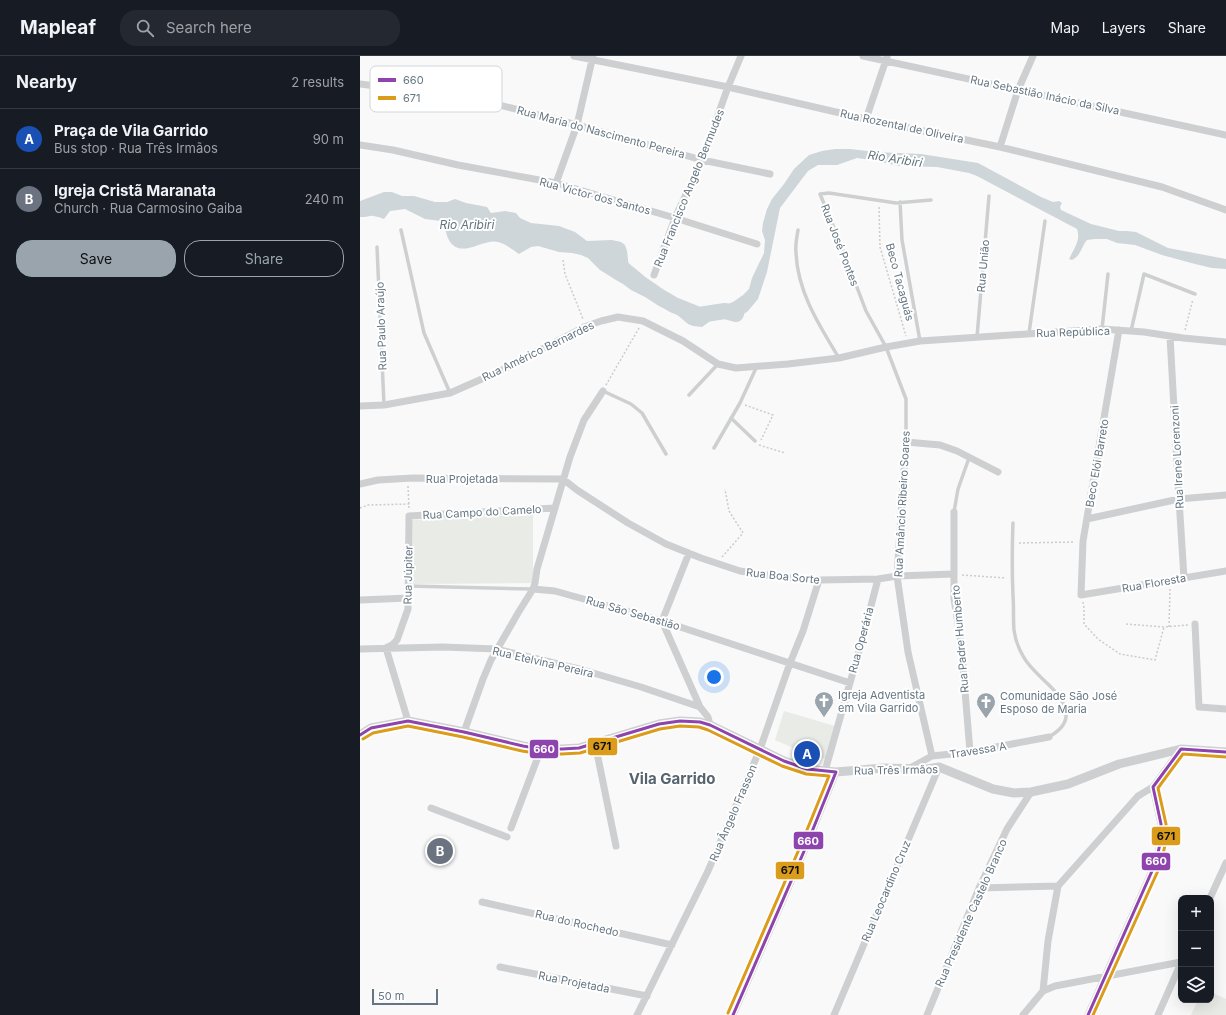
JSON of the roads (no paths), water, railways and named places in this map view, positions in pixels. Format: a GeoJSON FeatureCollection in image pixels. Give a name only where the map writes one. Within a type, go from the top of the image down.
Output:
{"type":"FeatureCollection","features":[{"type":"Feature","properties":{"kind":"street","name":"Rua Rozental de Oliveira"},"geometry":{"type":"LineString","coordinates":[[574,56],[593,58],[866,119],[1000,147],[1162,187],[1226,210]]}},
{"type":"Feature","properties":{"kind":"street","name":"Rua Francisco Angelo Bermudes"},"geometry":{"type":"LineString","coordinates":[[654,275],[675,218],[702,160],[728,87],[741,56]]}},
{"type":"Feature","properties":{"kind":"street","name":"Rua Sebastião Inácio da Silva"},"geometry":{"type":"LineString","coordinates":[[863,56],[886,58],[1018,90],[1226,135]]}},
{"type":"Feature","properties":{"kind":"street"},"geometry":{"type":"LineString","coordinates":[[1000,147],[1018,90],[1033,56]]}},
{"type":"Feature","properties":{"kind":"street"},"geometry":{"type":"LineString","coordinates":[[556,183],[577,125],[593,58]]}},
{"type":"Feature","properties":{"kind":"street"},"geometry":{"type":"LineString","coordinates":[[866,119],[886,58]]}},
{"type":"Feature","properties":{"kind":"street","name":"Rua Maria do Nascimento Pereira"},"geometry":{"type":"LineString","coordinates":[[360,84],[370,85]]}},
{"type":"Feature","properties":{"kind":"street","name":"Rua Maria do Nascimento Pereira"},"geometry":{"type":"LineString","coordinates":[[502,106],[702,160],[770,174]]}},
{"type":"Feature","properties":{"kind":"street","name":"Rua Victor dos Santos"},"geometry":{"type":"LineString","coordinates":[[360,145],[393,150],[458,165],[556,183],[675,218],[756,244]]}},
{"type":"Feature","properties":{"kind":"street","name":"Rua Américo Bernardes"},"geometry":{"type":"LineString","coordinates":[[360,406],[384,405],[450,393],[500,371],[586,326],[601,320],[618,317],[643,321],[683,341],[718,364],[736,368],[839,358],[920,341]]}},
{"type":"Feature","properties":{"kind":"street","name":"Rua República"},"geometry":{"type":"LineString","coordinates":[[920,341],[1102,329],[1226,342]]}},
{"type":"Feature","properties":{"kind":"street","name":"Beco Elói Barreto"},"geometry":{"type":"LineString","coordinates":[[1081,595],[1083,541],[1119,330]]}},
{"type":"Feature","properties":{"kind":"street","name":"Rua Irene Lorenzoni"},"geometry":{"type":"LineString","coordinates":[[1170,336],[1184,578]]}},
{"type":"Feature","properties":{"kind":"street"},"geometry":{"type":"LineString","coordinates":[[464,732],[483,679],[496,649],[533,589],[537,569],[570,457],[584,420],[603,391]]}},
{"type":"Feature","properties":{"kind":"street"},"geometry":{"type":"LineString","coordinates":[[906,442],[940,445],[957,450],[998,472]]}},
{"type":"Feature","properties":{"kind":"street","name":"Rua Amâncio Ribeiro Soares"},"geometry":{"type":"LineString","coordinates":[[906,442],[897,576],[908,652],[932,756]]}},
{"type":"Feature","properties":{"kind":"street","name":"Rua Projetada"},"geometry":{"type":"LineString","coordinates":[[360,484],[378,480],[408,479],[563,479]]}},
{"type":"Feature","properties":{"kind":"street","name":"Rua Boa Sorte"},"geometry":{"type":"LineString","coordinates":[[563,479],[577,490],[628,523],[666,544],[740,571],[765,576],[819,580],[954,574]]}},
{"type":"Feature","properties":{"kind":"street"},"geometry":{"type":"LineString","coordinates":[[1087,519],[1179,499],[1226,495]]}},
{"type":"Feature","properties":{"kind":"street","name":"Rua Campo do Camelo"},"geometry":{"type":"LineString","coordinates":[[409,516],[556,508]]}},
{"type":"Feature","properties":{"kind":"street","name":"Rua Padre Humberto"},"geometry":{"type":"LineString","coordinates":[[954,512],[954,599],[961,642],[970,752]]}},
{"type":"Feature","properties":{"kind":"street","name":"Rua Júpiter"},"geometry":{"type":"LineString","coordinates":[[386,648],[397,640],[408,609],[409,516]]}},
{"type":"Feature","properties":{"kind":"street"},"geometry":{"type":"LineString","coordinates":[[689,553],[662,621],[700,707],[708,717],[710,725]]}},
{"type":"Feature","properties":{"kind":"street","name":"Rua Floresta"},"geometry":{"type":"LineString","coordinates":[[1081,595],[1226,571]]}},
{"type":"Feature","properties":{"kind":"street","name":"Rua Operária"},"geometry":{"type":"LineString","coordinates":[[824,771],[861,644],[878,578]]}},
{"type":"Feature","properties":{"kind":"street","name":"Rua Ângelo Frasson"},"geometry":{"type":"LineString","coordinates":[[637,1015],[708,871],[760,749],[790,663],[803,631],[819,580]]}},
{"type":"Feature","properties":{"kind":"street","name":"Rua São Sebastião"},"geometry":{"type":"LineString","coordinates":[[533,589],[555,591],[662,621],[850,683]]}},
{"type":"Feature","properties":{"kind":"street"},"geometry":{"type":"LineString","coordinates":[[360,600],[409,598]]}},
{"type":"Feature","properties":{"kind":"street"},"geometry":{"type":"LineString","coordinates":[[1196,624],[1199,707],[1226,709]]}},
{"type":"Feature","properties":{"kind":"street","name":"Rua Etelvina Pereira"},"geometry":{"type":"LineString","coordinates":[[360,649],[442,647],[496,649],[583,670],[641,687],[700,707]]}},
{"type":"Feature","properties":{"kind":"street"},"geometry":{"type":"LineString","coordinates":[[386,648],[408,721]]}},
{"type":"Feature","properties":{"kind":"street","name":"Rua Três Irmãos"},"geometry":{"type":"LineString","coordinates":[[360,735],[370,728],[408,721],[523,746],[562,750],[579,748],[659,724],[680,721],[700,722],[710,725],[784,761],[807,769],[836,772],[882,768],[939,768],[993,789],[1014,792],[1031,792],[1068,784],[1119,764],[1181,749],[1226,752]]}},
{"type":"Feature","properties":{"kind":"street","name":"Travessa A"},"geometry":{"type":"LineString","coordinates":[[909,769],[932,756],[970,752],[1049,737]]}},
{"type":"Feature","properties":{"kind":"street"},"geometry":{"type":"LineString","coordinates":[[595,743],[616,846]]}},
{"type":"Feature","properties":{"kind":"street"},"geometry":{"type":"LineString","coordinates":[[511,828],[541,749]]}},
{"type":"Feature","properties":{"kind":"street"},"geometry":{"type":"LineString","coordinates":[[1023,1015],[1043,990],[1048,941],[1058,886],[1138,796],[1153,787],[1181,749]]}},
{"type":"Feature","properties":{"kind":"street","name":"Rua Leocardino Cruz"},"geometry":{"type":"LineString","coordinates":[[834,1015],[939,768]]}},
{"type":"Feature","properties":{"kind":"street"},"geometry":{"type":"LineString","coordinates":[[733,1015],[805,849],[836,772]]}},
{"type":"Feature","properties":{"kind":"street"},"geometry":{"type":"LineString","coordinates":[[1088,1015],[1156,862],[1161,839],[1161,824],[1153,787]]}},
{"type":"Feature","properties":{"kind":"street","name":"Rua Presidente Castelo Branco"},"geometry":{"type":"LineString","coordinates":[[927,1015],[979,888],[1007,830],[1031,792]]}},
{"type":"Feature","properties":{"kind":"street"},"geometry":{"type":"LineString","coordinates":[[431,808],[507,837]]}},
{"type":"Feature","properties":{"kind":"street"},"geometry":{"type":"LineString","coordinates":[[1211,895],[1226,863]]}},
{"type":"Feature","properties":{"kind":"street"},"geometry":{"type":"LineString","coordinates":[[979,888],[1058,886]]}},
{"type":"Feature","properties":{"kind":"street","name":"Rua do Rochedo"},"geometry":{"type":"LineString","coordinates":[[482,902],[672,945]]}},
{"type":"Feature","properties":{"kind":"street"},"geometry":{"type":"LineString","coordinates":[[1043,990],[1055,986],[1178,963]]}},
{"type":"Feature","properties":{"kind":"street","name":"Rua Projetada"},"geometry":{"type":"LineString","coordinates":[[500,967],[647,996]]}},
{"type":"Feature","properties":{"kind":"street"},"geometry":{"type":"LineString","coordinates":[[1158,1015],[1179,967]]}},
{"type":"Feature","properties":{"kind":"lane","name":"Rua José Pontes"},"geometry":{"type":"LineString","coordinates":[[886,347],[866,311],[820,194],[829,193],[896,203],[931,200]]}},
{"type":"Feature","properties":{"kind":"lane","name":"Rua União"},"geometry":{"type":"LineString","coordinates":[[977,337],[989,196]]}},
{"type":"Feature","properties":{"kind":"lane"},"geometry":{"type":"LineString","coordinates":[[900,202],[902,240],[920,341]]}},
{"type":"Feature","properties":{"kind":"lane"},"geometry":{"type":"LineString","coordinates":[[1029,333],[1044,221]]}},
{"type":"Feature","properties":{"kind":"lane"},"geometry":{"type":"LineString","coordinates":[[401,230],[424,334],[450,393]]}},
{"type":"Feature","properties":{"kind":"lane"},"geometry":{"type":"LineString","coordinates":[[798,230],[796,252],[799,276],[807,302],[822,331],[839,358]]}},
{"type":"Feature","properties":{"kind":"lane","name":"Rua Paulo Araújo"},"geometry":{"type":"LineString","coordinates":[[378,247],[384,405]]}},
{"type":"Feature","properties":{"kind":"lane"},"geometry":{"type":"LineString","coordinates":[[1102,329],[1108,274]]}},
{"type":"Feature","properties":{"kind":"lane"},"geometry":{"type":"LineString","coordinates":[[1131,332],[1144,274],[1195,294]]}},
{"type":"Feature","properties":{"kind":"lane","name":"Rua Amâncio Ribeiro Soares"},"geometry":{"type":"LineString","coordinates":[[886,347],[906,399],[906,442]]}},
{"type":"Feature","properties":{"kind":"lane"},"geometry":{"type":"LineString","coordinates":[[689,395],[718,364]]}},
{"type":"Feature","properties":{"kind":"lane"},"geometry":{"type":"LineString","coordinates":[[714,448],[740,403],[758,366]]}},
{"type":"Feature","properties":{"kind":"lane"},"geometry":{"type":"LineString","coordinates":[[603,391],[631,404],[642,413],[666,454]]}},
{"type":"Feature","properties":{"kind":"lane"},"geometry":{"type":"LineString","coordinates":[[731,418],[756,441]]}},
{"type":"Feature","properties":{"kind":"lane","name":"Rua Padre Humberto"},"geometry":{"type":"LineString","coordinates":[[954,512],[958,489],[970,457]]}},
{"type":"Feature","properties":{"kind":"lane"},"geometry":{"type":"LineString","coordinates":[[1013,523],[1012,578],[1014,631],[1023,656],[1038,675],[1061,699],[1066,714],[1065,722],[1058,731],[1049,737]]}},
{"type":"Feature","properties":{"kind":"lane","name":"Rua São Sebastião"},"geometry":{"type":"LineString","coordinates":[[409,586],[533,589]]}},
{"type":"Feature","properties":{"kind":"water","name":"Rio Aribiri"},"geometry":{"type":"Polygon","coordinates":[[[835,149],[921,154],[978,163],[1041,197],[1053,202],[1059,201],[1062,203],[1060,207],[1061,210],[1091,224],[1119,231],[1136,232],[1168,248],[1226,259],[1226,269],[1212,268],[1195,264],[1162,255],[1135,245],[1117,243],[1107,239],[1087,240],[1079,254],[1072,260],[1069,259],[1078,241],[1077,229],[977,176],[937,167],[898,166],[857,158],[837,165],[818,165],[808,171],[780,208],[767,272],[758,299],[748,311],[740,317],[713,319],[702,327],[688,324],[675,313],[659,306],[631,290],[600,270],[588,258],[581,255],[559,252],[538,246],[531,247],[519,254],[504,244],[493,241],[469,248],[458,248],[450,242],[445,227],[441,221],[425,219],[405,209],[390,211],[384,219],[373,216],[360,217],[360,201],[384,192],[392,192],[402,196],[414,196],[435,202],[447,202],[455,199],[466,203],[487,207],[491,213],[505,211],[516,213],[520,218],[531,223],[559,226],[575,232],[587,241],[612,240],[621,242],[625,245],[627,251],[629,268],[627,273],[630,279],[660,296],[670,305],[695,317],[702,318],[711,315],[733,302],[749,289],[752,278],[764,253],[765,240],[762,231],[767,209],[772,199],[794,169],[809,155],[835,149]]]}},
{"type":"Feature","properties":{"kind":"waterway","name":"Rio Aribiri"},"geometry":{"type":"LineString","coordinates":[[611,259],[640,283],[674,305],[699,315],[725,311],[736,314]]}},
{"type":"Feature","properties":{"kind":"place","name":"Igreja Adventista em Vila Garrido"},"geometry":{"type":"Point","coordinates":[824,718]}},
{"type":"Feature","properties":{"kind":"place","name":"Comunidade São José Esposo de Maria"},"geometry":{"type":"Point","coordinates":[986,719]}},
{"type":"Feature","properties":{"kind":"place","name":"Praça de Vila Garrido"},"geometry":{"type":"Point","coordinates":[807,754]}},
{"type":"Feature","properties":{"kind":"place","name":"Igreja Cristã Maranata"},"geometry":{"type":"Point","coordinates":[440,851]}},
{"type":"Feature","properties":{"kind":"district","name":"Vila Garrido"},"geometry":{"type":"Point","coordinates":[672,779]}}]}
